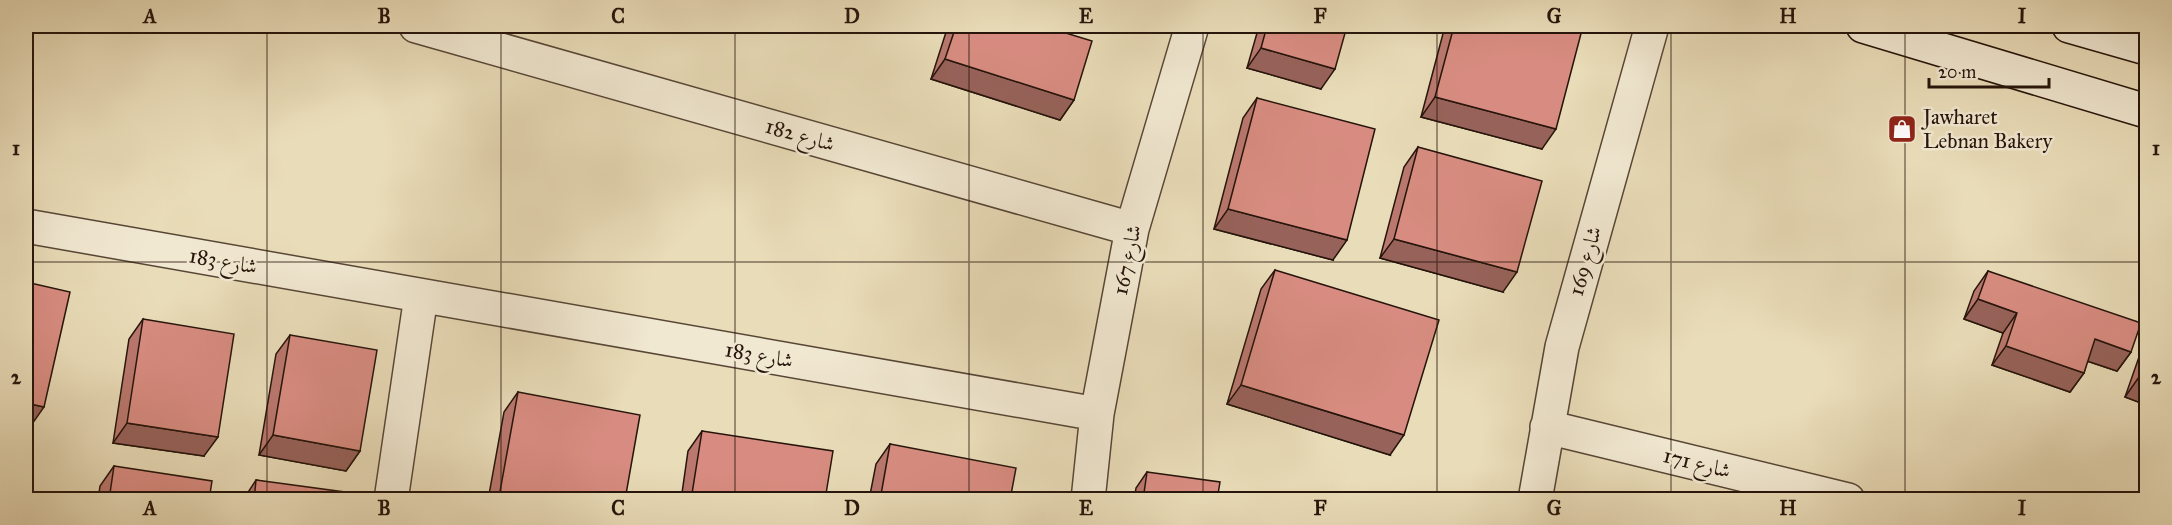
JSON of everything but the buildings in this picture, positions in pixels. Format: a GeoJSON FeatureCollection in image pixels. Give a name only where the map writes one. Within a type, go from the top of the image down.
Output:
{"type":"FeatureCollection","features":[{"type":"Feature","properties":{"kind":"street","name":"شارع 182"},"geometry":{"type":"LineString","coordinates":[[416,26],[470,33],[1132,229]]}},
{"type":"Feature","properties":{"kind":"street","name":"شارع 167"},"geometry":{"type":"LineString","coordinates":[[1088,500],[1097,414],[1132,229],[1192,26]]}},
{"type":"Feature","properties":{"kind":"street","name":"شارع 169"},"geometry":{"type":"LineString","coordinates":[[1534,500],[1562,347],[1652,26]]}},
{"type":"Feature","properties":{"kind":"street"},"geometry":{"type":"LineString","coordinates":[[1863,26],[2146,111]]}},
{"type":"Feature","properties":{"kind":"street"},"geometry":{"type":"LineString","coordinates":[[2069,26],[2146,48]]}},
{"type":"Feature","properties":{"kind":"street","name":"شارع 183"},"geometry":{"type":"LineString","coordinates":[[26,226],[1097,414]]}},
{"type":"Feature","properties":{"kind":"street"},"geometry":{"type":"LineString","coordinates":[[391,500],[422,296]]}},
{"type":"Feature","properties":{"kind":"street","name":"شارع 171"},"geometry":{"type":"LineString","coordinates":[[1547,427],[1848,500]]}},
{"type":"Feature","properties":{"kind":"place","name":"Jawharet Lebnan Bakery"},"geometry":{"type":"Point","coordinates":[1902,129]}}]}
